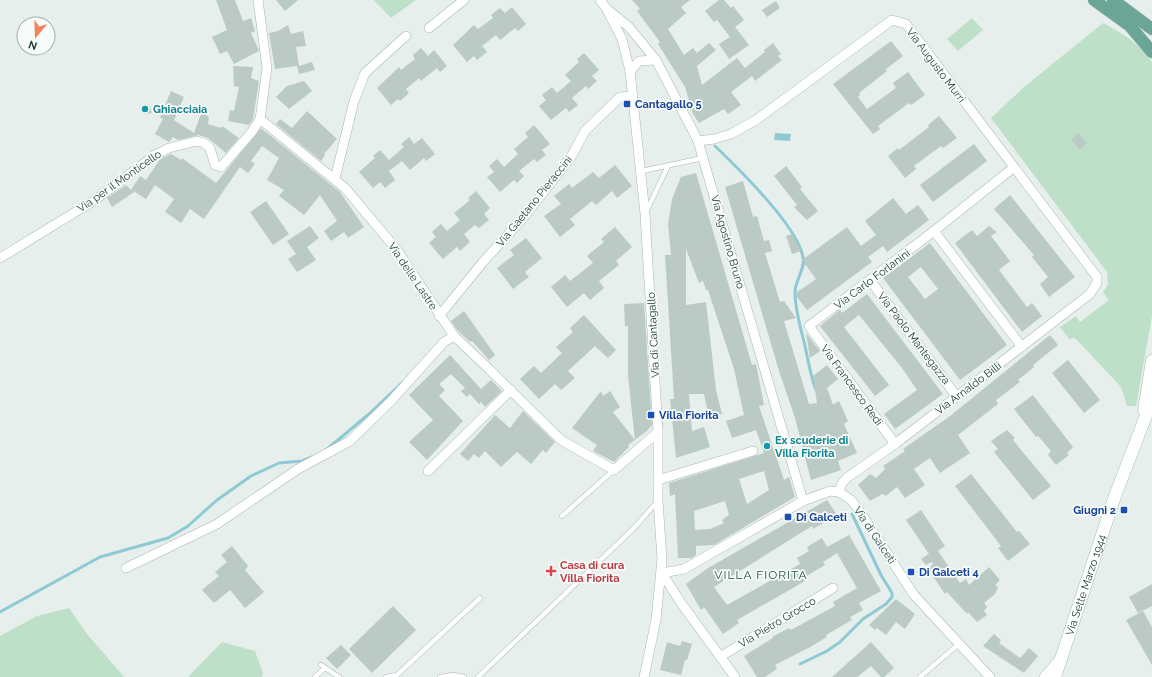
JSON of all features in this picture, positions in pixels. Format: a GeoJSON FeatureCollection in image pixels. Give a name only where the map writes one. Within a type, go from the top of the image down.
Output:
{"type":"FeatureCollection","features":[{"type":"Feature","properties":{"kind":"main road"},"geometry":{"type":"LineString","coordinates":[[1094,0],[1130,26],[1152,52]]}},
{"type":"Feature","properties":{"kind":"main road"},"geometry":{"type":"LineString","coordinates":[[1113,0],[1152,29]]}},
{"type":"Feature","properties":{"kind":"street"},"geometry":{"type":"LineString","coordinates":[[258,0],[267,68],[260,119]]}},
{"type":"Feature","properties":{"kind":"street"},"geometry":{"type":"LineString","coordinates":[[429,28],[464,0]]}},
{"type":"Feature","properties":{"kind":"street","name":"Via di Cantagallo"},"geometry":{"type":"LineString","coordinates":[[600,0],[606,8],[622,39],[630,71],[642,171],[645,214],[658,432],[658,501],[662,573],[656,620],[644,677]]}},
{"type":"Feature","properties":{"kind":"street","name":"Via Agostino Bruno"},"geometry":{"type":"LineString","coordinates":[[606,8],[629,27],[656,60],[698,141],[803,501]]}},
{"type":"Feature","properties":{"kind":"street","name":"Via Augusto Murri"},"geometry":{"type":"LineString","coordinates":[[698,141],[714,139],[731,134],[756,120],[892,20],[906,24],[1013,168],[1091,268],[1097,277],[1097,283]]}},
{"type":"Feature","properties":{"kind":"street"},"geometry":{"type":"LineString","coordinates":[[335,179],[354,101],[365,74],[406,36]]}},
{"type":"Feature","properties":{"kind":"street"},"geometry":{"type":"LineString","coordinates":[[630,71],[639,61],[656,60]]}},
{"type":"Feature","properties":{"kind":"street","name":"Via Gaetano Pieraccini"},"geometry":{"type":"LineString","coordinates":[[439,316],[483,262],[524,217],[571,157],[585,131],[620,97],[633,96]]}},
{"type":"Feature","properties":{"kind":"street","name":"Via delle Lastre"},"geometry":{"type":"LineString","coordinates":[[260,119],[345,188],[397,250],[439,316],[454,336],[561,440],[614,470]]}},
{"type":"Feature","properties":{"kind":"street","name":"Via per il Monticello"},"geometry":{"type":"LineString","coordinates":[[0,258],[95,200],[154,155],[168,148],[197,142],[204,143],[210,148],[215,165],[221,167],[252,133],[260,119]]}},
{"type":"Feature","properties":{"kind":"street","name":"Via Carlo Forlanini"},"geometry":{"type":"LineString","coordinates":[[809,326],[934,231],[1013,168]]}},
{"type":"Feature","properties":{"kind":"street"},"geometry":{"type":"LineString","coordinates":[[934,231],[1022,346]]}},
{"type":"Feature","properties":{"kind":"street","name":"Via Paolo Mantegazza"},"geometry":{"type":"LineString","coordinates":[[870,280],[957,397]]}},
{"type":"Feature","properties":{"kind":"street","name":"Via Arnaldo Billi"},"geometry":{"type":"LineString","coordinates":[[839,492],[842,483],[848,477],[895,444],[1090,294],[1097,283]]}},
{"type":"Feature","properties":{"kind":"street","name":"Via Francesco Redi"},"geometry":{"type":"LineString","coordinates":[[809,326],[895,444]]}},
{"type":"Feature","properties":{"kind":"street"},"geometry":{"type":"LineString","coordinates":[[126,568],[217,524],[298,469],[350,441],[391,402],[444,342],[454,336]]}},
{"type":"Feature","properties":{"kind":"street"},"geometry":{"type":"LineString","coordinates":[[1141,425],[1152,361]]}},
{"type":"Feature","properties":{"kind":"street"},"geometry":{"type":"LineString","coordinates":[[428,471],[511,390]]}},
{"type":"Feature","properties":{"kind":"street"},"geometry":{"type":"LineString","coordinates":[[1141,425],[1152,400]]}},
{"type":"Feature","properties":{"kind":"street","name":"Via Sette Marzo 1944"},"geometry":{"type":"LineString","coordinates":[[1055,677],[1141,425]]}},
{"type":"Feature","properties":{"kind":"street"},"geometry":{"type":"LineString","coordinates":[[614,470],[658,432]]}},
{"type":"Feature","properties":{"kind":"street"},"geometry":{"type":"LineString","coordinates":[[658,480],[753,451]]}},
{"type":"Feature","properties":{"kind":"street"},"geometry":{"type":"LineString","coordinates":[[735,677],[681,603],[662,573],[684,569],[803,501],[830,491],[839,492]]}},
{"type":"Feature","properties":{"kind":"street","name":"Via di Galceti"},"geometry":{"type":"LineString","coordinates":[[839,492],[851,500],[861,513],[914,595],[990,677]]}},
{"type":"Feature","properties":{"kind":"street","name":"Via Pietro Grocco"},"geometry":{"type":"LineString","coordinates":[[720,657],[833,588]]}},
{"type":"Feature","properties":{"kind":"street"},"geometry":{"type":"LineString","coordinates":[[1044,677],[1061,658]]}},
{"type":"Feature","properties":{"kind":"lane"},"geometry":{"type":"LineString","coordinates":[[642,171],[704,158]]}},
{"type":"Feature","properties":{"kind":"lane"},"geometry":{"type":"LineString","coordinates":[[645,214],[668,166]]}},
{"type":"Feature","properties":{"kind":"lane"},"geometry":{"type":"LineString","coordinates":[[562,516],[614,470]]}},
{"type":"Feature","properties":{"kind":"lane"},"geometry":{"type":"LineString","coordinates":[[478,677],[633,529],[658,501]]}},
{"type":"Feature","properties":{"kind":"lane"},"geometry":{"type":"LineString","coordinates":[[386,677],[397,675],[480,598]]}},
{"type":"Feature","properties":{"kind":"lane"},"geometry":{"type":"LineString","coordinates":[[920,677],[959,644]]}},
{"type":"Feature","properties":{"kind":"lane"},"geometry":{"type":"LineString","coordinates":[[315,677],[323,667],[339,677]]}},
{"type":"Feature","properties":{"kind":"lane"},"geometry":{"type":"LineString","coordinates":[[440,677],[453,675],[464,677]]}},
{"type":"Feature","properties":{"kind":"green space"},"geometry":{"type":"Polygon","coordinates":[[[374,0],[416,0],[391,18],[374,0]]]}},
{"type":"Feature","properties":{"kind":"green space"},"geometry":{"type":"Polygon","coordinates":[[[972,18],[983,30],[958,51],[947,39],[972,18]]]}},
{"type":"Feature","properties":{"kind":"green space"},"geometry":{"type":"Polygon","coordinates":[[[1103,23],[1130,40],[1142,50],[1152,62],[1152,316],[1136,406],[1127,406],[1121,387],[1075,338],[1069,339],[1060,327],[1076,316],[1080,322],[1109,300],[1103,292],[1108,285],[1107,272],[991,118],[1024,87],[1103,23]]]}},
{"type":"Feature","properties":{"kind":"green space"},"geometry":{"type":"Polygon","coordinates":[[[69,608],[87,634],[124,677],[0,677],[0,636],[37,616],[69,608]]]}},
{"type":"Feature","properties":{"kind":"green space"},"geometry":{"type":"Polygon","coordinates":[[[222,642],[255,651],[263,673],[262,677],[188,677],[222,642]]]}},
{"type":"Feature","properties":{"kind":"water"},"geometry":{"type":"Polygon","coordinates":[[[775,133],[791,134],[790,141],[774,140],[775,133]]]}},
{"type":"Feature","properties":{"kind":"building"},"geometry":{"type":"Polygon","coordinates":[[[216,0],[235,0],[243,21],[251,18],[255,31],[251,33],[259,51],[234,64],[227,51],[220,54],[212,37],[227,30],[216,0]]]}},
{"type":"Feature","properties":{"kind":"building"},"geometry":{"type":"Polygon","coordinates":[[[276,0],[298,0],[285,11],[276,0]]]}},
{"type":"Feature","properties":{"kind":"building"},"geometry":{"type":"Polygon","coordinates":[[[632,0],[690,0],[681,7],[686,13],[668,29],[684,55],[693,48],[697,53],[709,43],[716,50],[697,66],[702,85],[737,58],[745,68],[765,52],[764,50],[773,43],[781,54],[778,56],[782,60],[755,81],[752,76],[731,92],[741,105],[728,114],[724,109],[699,123],[693,114],[685,87],[658,44],[660,42],[637,11],[640,9],[632,0]]]}},
{"type":"Feature","properties":{"kind":"building"},"geometry":{"type":"Polygon","coordinates":[[[719,0],[724,0],[731,8],[733,6],[744,20],[735,27],[749,45],[729,59],[719,44],[730,37],[717,20],[714,22],[705,11],[719,0]]]}},
{"type":"Feature","properties":{"kind":"building"},"geometry":{"type":"Polygon","coordinates":[[[776,1],[780,8],[767,17],[762,10],[776,1]]]}},
{"type":"Feature","properties":{"kind":"building"},"geometry":{"type":"Polygon","coordinates":[[[512,7],[526,24],[518,31],[515,28],[500,40],[496,35],[482,46],[487,52],[477,60],[474,56],[467,62],[453,45],[474,25],[478,29],[493,18],[491,15],[500,8],[505,13],[512,7]]]}},
{"type":"Feature","properties":{"kind":"building"},"geometry":{"type":"Polygon","coordinates":[[[288,25],[291,34],[303,31],[306,46],[296,47],[299,66],[312,62],[315,70],[299,74],[297,66],[275,69],[269,33],[278,31],[288,25]]]}},
{"type":"Feature","properties":{"kind":"building"},"geometry":{"type":"Polygon","coordinates":[[[891,41],[903,56],[859,93],[860,95],[858,97],[867,109],[896,88],[893,83],[908,72],[925,95],[911,105],[909,103],[878,126],[880,129],[873,134],[833,84],[891,41]]]}},
{"type":"Feature","properties":{"kind":"building"},"geometry":{"type":"Polygon","coordinates":[[[421,48],[428,56],[434,50],[447,66],[440,72],[437,68],[421,81],[419,78],[406,89],[409,93],[400,101],[398,99],[391,105],[377,88],[399,67],[401,70],[415,59],[413,55],[421,48]]]}},
{"type":"Feature","properties":{"kind":"building"},"geometry":{"type":"Polygon","coordinates":[[[584,53],[599,70],[592,76],[597,81],[588,89],[586,86],[572,98],[578,105],[569,112],[566,108],[551,120],[539,106],[546,100],[542,95],[552,87],[557,93],[571,81],[565,75],[579,62],[577,59],[584,53]]]}},
{"type":"Feature","properties":{"kind":"building"},"geometry":{"type":"Polygon","coordinates":[[[233,66],[253,67],[251,78],[259,81],[253,119],[249,125],[228,121],[230,110],[234,111],[239,87],[234,86],[233,66]]]}},
{"type":"Feature","properties":{"kind":"building"},"geometry":{"type":"Polygon","coordinates":[[[304,81],[312,91],[289,109],[276,97],[287,86],[304,81]]]}},
{"type":"Feature","properties":{"kind":"building"},"geometry":{"type":"Polygon","coordinates":[[[171,91],[184,97],[174,120],[194,133],[202,111],[209,117],[208,124],[221,128],[222,126],[239,138],[226,153],[208,138],[199,135],[178,140],[173,137],[169,142],[155,134],[163,119],[160,117],[171,91]]]}},
{"type":"Feature","properties":{"kind":"building","name":"Ghiacciaia"},"geometry":{"type":"Polygon","coordinates":[[[145,104],[149,106],[152,113],[145,114],[141,112],[141,106],[145,104]]]}},
{"type":"Feature","properties":{"kind":"building"},"geometry":{"type":"Polygon","coordinates":[[[307,111],[337,139],[324,154],[325,155],[321,161],[276,124],[280,119],[292,128],[307,111]]]}},
{"type":"Feature","properties":{"kind":"building"},"geometry":{"type":"Polygon","coordinates":[[[939,116],[957,138],[943,148],[941,146],[914,166],[916,169],[905,178],[888,156],[898,148],[899,150],[929,127],[928,125],[939,116]]]}},
{"type":"Feature","properties":{"kind":"building"},"geometry":{"type":"Polygon","coordinates":[[[534,125],[550,144],[542,150],[546,155],[537,162],[534,159],[519,171],[524,176],[517,183],[514,180],[500,192],[487,177],[494,172],[489,166],[497,159],[504,167],[518,154],[514,149],[528,137],[525,133],[534,125]]]}},
{"type":"Feature","properties":{"kind":"building"},"geometry":{"type":"Polygon","coordinates":[[[261,128],[340,192],[364,227],[348,238],[344,232],[331,241],[324,231],[337,221],[320,195],[304,215],[279,196],[284,190],[267,180],[279,158],[262,146],[251,161],[255,164],[248,173],[240,167],[204,219],[190,209],[181,223],[165,212],[174,199],[155,185],[146,199],[132,190],[134,192],[112,207],[107,198],[126,185],[131,190],[140,176],[146,180],[160,159],[171,154],[181,160],[182,158],[216,183],[261,128]]]}},
{"type":"Feature","properties":{"kind":"building"},"geometry":{"type":"Polygon","coordinates":[[[1078,133],[1087,143],[1080,150],[1071,140],[1078,133]]]}},
{"type":"Feature","properties":{"kind":"building"},"geometry":{"type":"Polygon","coordinates":[[[409,137],[414,144],[422,138],[435,154],[426,161],[424,158],[410,170],[402,161],[389,171],[395,180],[385,188],[380,182],[373,188],[359,172],[375,158],[373,156],[380,150],[389,160],[404,147],[401,144],[409,137]]]}},
{"type":"Feature","properties":{"kind":"building"},"geometry":{"type":"Polygon","coordinates":[[[974,144],[987,161],[933,202],[920,185],[974,144]]]}},
{"type":"Feature","properties":{"kind":"building"},"geometry":{"type":"Polygon","coordinates":[[[615,165],[632,186],[617,198],[612,191],[596,205],[592,201],[570,219],[575,225],[560,237],[544,216],[561,204],[554,196],[569,184],[572,188],[593,172],[599,178],[615,165]]]}},
{"type":"Feature","properties":{"kind":"building"},"geometry":{"type":"Polygon","coordinates":[[[786,166],[802,187],[800,189],[818,211],[807,220],[794,207],[797,205],[774,176],[786,166]]]}},
{"type":"Feature","properties":{"kind":"building"},"geometry":{"type":"Polygon","coordinates":[[[696,173],[752,365],[756,364],[764,405],[759,406],[784,480],[789,477],[795,497],[714,545],[696,546],[696,555],[692,558],[678,558],[675,494],[670,496],[669,483],[764,453],[756,430],[732,438],[726,421],[744,415],[734,369],[708,290],[706,290],[703,281],[699,283],[686,249],[686,305],[706,302],[716,390],[722,414],[709,417],[704,394],[689,394],[692,431],[704,427],[710,447],[676,458],[670,399],[674,399],[665,255],[671,255],[668,224],[672,199],[681,177],[696,173]],[[764,471],[739,479],[747,504],[769,490],[764,471]],[[725,501],[694,511],[695,530],[710,529],[724,523],[722,520],[729,515],[725,501]]]}},
{"type":"Feature","properties":{"kind":"building"},"geometry":{"type":"Polygon","coordinates":[[[743,181],[753,217],[757,216],[764,241],[769,240],[772,251],[765,253],[780,302],[784,301],[796,318],[784,321],[809,404],[817,403],[813,376],[827,365],[838,379],[827,388],[833,405],[839,401],[848,421],[844,424],[857,453],[838,461],[841,470],[811,480],[795,418],[779,371],[725,187],[743,181]]]}},
{"type":"Feature","properties":{"kind":"building"},"geometry":{"type":"Polygon","coordinates":[[[476,191],[490,208],[484,214],[489,220],[479,228],[475,225],[464,234],[470,242],[460,251],[457,247],[443,259],[429,243],[436,237],[432,232],[441,224],[447,231],[460,220],[454,213],[470,200],[468,198],[476,191]]]}},
{"type":"Feature","properties":{"kind":"building"},"geometry":{"type":"Polygon","coordinates":[[[1010,195],[1075,277],[1049,297],[1040,284],[1048,277],[1032,257],[1034,255],[994,209],[1010,195]]]}},
{"type":"Feature","properties":{"kind":"building"},"geometry":{"type":"Polygon","coordinates":[[[893,198],[906,214],[918,205],[929,220],[887,252],[883,246],[868,257],[872,262],[807,310],[797,297],[797,292],[816,279],[802,260],[847,227],[861,246],[876,235],[865,221],[893,198]]]}},
{"type":"Feature","properties":{"kind":"building"},"geometry":{"type":"Polygon","coordinates":[[[266,201],[289,234],[273,245],[250,212],[266,201]]]}},
{"type":"Feature","properties":{"kind":"building"},"geometry":{"type":"Polygon","coordinates":[[[310,226],[319,238],[307,247],[316,260],[297,272],[288,259],[296,254],[287,241],[310,226]]]}},
{"type":"Feature","properties":{"kind":"building"},"geometry":{"type":"Polygon","coordinates":[[[989,226],[997,232],[991,236],[1010,261],[999,270],[1027,307],[1032,303],[1042,316],[1022,332],[955,243],[972,230],[977,236],[989,226]]]}},
{"type":"Feature","properties":{"kind":"building"},"geometry":{"type":"Polygon","coordinates":[[[615,227],[632,247],[616,261],[619,265],[599,281],[604,288],[590,300],[584,293],[567,307],[551,287],[565,275],[570,281],[593,263],[587,256],[604,242],[601,239],[615,227]]]}},
{"type":"Feature","properties":{"kind":"building"},"geometry":{"type":"Polygon","coordinates":[[[792,234],[801,251],[792,254],[786,236],[792,234]]]}},
{"type":"Feature","properties":{"kind":"building"},"geometry":{"type":"Polygon","coordinates":[[[526,238],[542,258],[525,272],[529,277],[513,289],[497,268],[514,255],[510,250],[526,238]]]}},
{"type":"Feature","properties":{"kind":"building"},"geometry":{"type":"Polygon","coordinates":[[[930,243],[1007,345],[960,380],[883,278],[930,243]],[[921,267],[908,277],[925,299],[938,289],[921,267]]]}},
{"type":"Feature","properties":{"kind":"building"},"geometry":{"type":"Polygon","coordinates":[[[867,294],[943,394],[895,429],[884,414],[917,390],[902,368],[859,315],[844,327],[889,385],[875,396],[820,326],[840,310],[842,313],[867,294]]]}},
{"type":"Feature","properties":{"kind":"building"},"geometry":{"type":"Polygon","coordinates":[[[644,303],[652,425],[635,440],[628,376],[628,326],[625,326],[624,304],[644,303]]]}},
{"type":"Feature","properties":{"kind":"building"},"geometry":{"type":"Polygon","coordinates":[[[464,311],[495,355],[489,360],[472,341],[470,342],[457,330],[451,321],[464,311]]]}},
{"type":"Feature","properties":{"kind":"building"},"geometry":{"type":"Polygon","coordinates":[[[584,315],[616,350],[608,358],[595,346],[568,371],[575,378],[561,390],[555,384],[539,399],[520,379],[534,366],[541,373],[562,353],[556,347],[573,332],[570,328],[584,315]]]}},
{"type":"Feature","properties":{"kind":"building"},"geometry":{"type":"Polygon","coordinates":[[[806,333],[820,351],[810,358],[806,333]]]}},
{"type":"Feature","properties":{"kind":"building"},"geometry":{"type":"Polygon","coordinates":[[[1050,335],[1058,345],[1033,365],[1034,367],[1018,380],[1020,382],[996,400],[998,404],[958,435],[970,453],[940,473],[930,458],[914,469],[925,485],[905,498],[897,487],[886,496],[882,494],[870,501],[858,485],[870,474],[876,478],[885,469],[883,466],[905,451],[903,449],[950,416],[1050,335]]]}},
{"type":"Feature","properties":{"kind":"building"},"geometry":{"type":"Polygon","coordinates":[[[450,355],[481,389],[491,380],[502,391],[485,407],[481,402],[479,404],[470,394],[467,397],[461,391],[465,388],[451,374],[439,384],[445,390],[439,396],[463,421],[427,460],[409,442],[433,420],[409,395],[450,355]]]}},
{"type":"Feature","properties":{"kind":"building"},"geometry":{"type":"Polygon","coordinates":[[[1068,360],[1100,400],[1084,413],[1052,373],[1068,360]]]}},
{"type":"Feature","properties":{"kind":"building"},"geometry":{"type":"Polygon","coordinates":[[[601,391],[603,396],[610,391],[620,407],[613,412],[635,440],[628,445],[629,447],[614,462],[593,451],[597,445],[572,428],[601,391]]]}},
{"type":"Feature","properties":{"kind":"building"},"geometry":{"type":"Polygon","coordinates":[[[1033,395],[1073,447],[1067,453],[1069,455],[1056,465],[1048,455],[1051,451],[1038,436],[1036,437],[1014,409],[1033,395]]]}},
{"type":"Feature","properties":{"kind":"building"},"geometry":{"type":"Polygon","coordinates":[[[523,411],[555,442],[546,453],[543,450],[531,464],[517,452],[501,467],[485,451],[479,458],[474,454],[468,461],[460,454],[495,415],[510,428],[523,411]]]}},
{"type":"Feature","properties":{"kind":"building"},"geometry":{"type":"Polygon","coordinates":[[[1007,430],[1015,438],[1013,440],[1051,486],[1033,500],[994,452],[998,449],[991,441],[1007,430]]]}},
{"type":"Feature","properties":{"kind":"building"},"geometry":{"type":"Polygon","coordinates":[[[971,474],[1017,532],[1019,531],[1030,544],[1008,561],[998,548],[1001,546],[955,486],[971,474]]]}},
{"type":"Feature","properties":{"kind":"building"},"geometry":{"type":"Polygon","coordinates":[[[827,500],[837,515],[813,529],[812,526],[714,587],[727,605],[800,564],[797,558],[809,551],[807,547],[822,538],[827,547],[849,535],[881,591],[859,603],[863,610],[850,617],[852,620],[826,635],[827,637],[812,646],[775,665],[777,669],[765,677],[757,677],[744,656],[773,638],[772,637],[789,628],[791,630],[835,606],[833,602],[857,588],[837,553],[823,562],[825,565],[803,578],[805,581],[737,620],[739,623],[723,634],[704,607],[701,610],[686,584],[708,568],[827,500]]]}},
{"type":"Feature","properties":{"kind":"building"},"geometry":{"type":"Polygon","coordinates":[[[921,510],[945,546],[938,551],[960,583],[966,579],[969,585],[989,567],[1000,580],[995,585],[998,587],[995,594],[984,603],[987,607],[984,611],[987,615],[977,622],[968,612],[967,614],[947,592],[945,594],[928,569],[933,564],[931,562],[926,565],[921,559],[929,554],[906,520],[921,510]]]}},
{"type":"Feature","properties":{"kind":"building"},"geometry":{"type":"Polygon","coordinates":[[[232,546],[248,566],[245,570],[264,592],[245,608],[230,590],[214,603],[202,590],[219,576],[215,572],[227,562],[221,555],[232,546]]]}},
{"type":"Feature","properties":{"kind":"building"},"geometry":{"type":"Polygon","coordinates":[[[1152,584],[1152,606],[1138,613],[1129,597],[1152,584]]]}},
{"type":"Feature","properties":{"kind":"building"},"geometry":{"type":"Polygon","coordinates":[[[896,599],[915,614],[905,629],[896,622],[886,635],[877,628],[875,630],[869,625],[896,599]]]}},
{"type":"Feature","properties":{"kind":"building"},"geometry":{"type":"Polygon","coordinates":[[[393,606],[416,630],[372,673],[349,649],[393,606]]]}},
{"type":"Feature","properties":{"kind":"building"},"geometry":{"type":"Polygon","coordinates":[[[1143,611],[1152,627],[1152,665],[1126,620],[1143,611]]]}},
{"type":"Feature","properties":{"kind":"building"},"geometry":{"type":"Polygon","coordinates":[[[994,634],[1001,640],[999,643],[1020,658],[1029,648],[1038,656],[1024,673],[983,646],[994,634]]]}},
{"type":"Feature","properties":{"kind":"building"},"geometry":{"type":"Polygon","coordinates":[[[682,641],[692,644],[687,660],[685,660],[681,675],[660,670],[667,642],[680,646],[682,641]]]}},
{"type":"Feature","properties":{"kind":"building"},"geometry":{"type":"Polygon","coordinates":[[[871,642],[894,668],[884,677],[881,677],[871,666],[857,677],[832,677],[871,642]]]}},
{"type":"Feature","properties":{"kind":"building"},"geometry":{"type":"Polygon","coordinates":[[[341,645],[351,655],[337,669],[326,658],[341,645]]]}},
{"type":"Feature","properties":{"kind":"waterway"},"geometry":{"type":"LineString","coordinates":[[715,146],[766,198],[790,229],[798,244],[804,261],[795,288],[796,305],[816,390]]}},
{"type":"Feature","properties":{"kind":"waterway"},"geometry":{"type":"LineString","coordinates":[[326,450],[369,414],[404,381]]}},
{"type":"Feature","properties":{"kind":"waterway"},"geometry":{"type":"LineString","coordinates":[[0,612],[100,557],[168,538],[188,526],[217,500],[251,476],[279,463],[302,461],[312,457]]}},
{"type":"Feature","properties":{"kind":"waterway"},"geometry":{"type":"LineString","coordinates":[[800,664],[827,651],[840,642],[863,619],[886,604],[892,597],[892,593],[881,575],[852,514]]}},
{"type":"Feature","properties":{"kind":"place","name":"Cantagallo 5"},"geometry":{"type":"Point","coordinates":[627,104]}},
{"type":"Feature","properties":{"kind":"place","name":"Ghiacciaia"},"geometry":{"type":"Point","coordinates":[145,109]}},
{"type":"Feature","properties":{"kind":"place","name":"Villa Fiorita"},"geometry":{"type":"Point","coordinates":[651,415]}},
{"type":"Feature","properties":{"kind":"place","name":"Ex scuderie di Villa Fiorita"},"geometry":{"type":"Point","coordinates":[767,446]}},
{"type":"Feature","properties":{"kind":"place","name":"Giugni 2"},"geometry":{"type":"Point","coordinates":[1124,510]}},
{"type":"Feature","properties":{"kind":"place","name":"Di Galceti"},"geometry":{"type":"Point","coordinates":[788,517]}},
{"type":"Feature","properties":{"kind":"place","name":"Casa di cura Villa Fiorita"},"geometry":{"type":"Point","coordinates":[551,571]}},
{"type":"Feature","properties":{"kind":"place","name":"Di Galceti 4"},"geometry":{"type":"Point","coordinates":[911,572]}},
{"type":"Feature","properties":{"kind":"district","name":"VILLA FIORITA"},"geometry":{"type":"Point","coordinates":[761,575]}}]}
